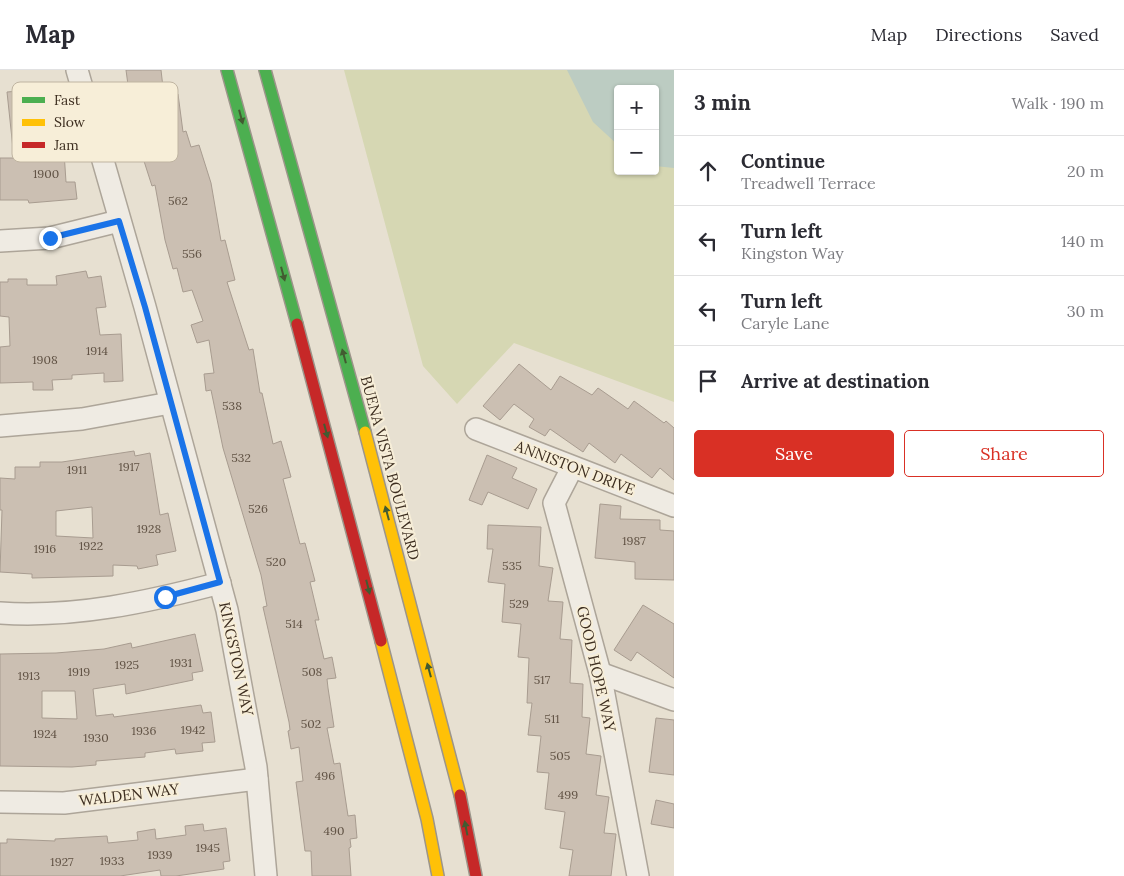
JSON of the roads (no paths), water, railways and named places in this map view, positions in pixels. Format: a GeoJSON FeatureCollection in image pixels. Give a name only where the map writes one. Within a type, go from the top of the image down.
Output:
{"type":"FeatureCollection","features":[{"type":"Feature","properties":{"kind":"main road"},"geometry":{"type":"LineString","coordinates":[[227,70],[356,541],[427,819],[438,876]]}},
{"type":"Feature","properties":{"kind":"main road","name":"BUENA VISTA BOULEVARD"},"geometry":{"type":"LineString","coordinates":[[265,70],[397,547],[455,772],[476,876]]}},
{"type":"Feature","properties":{"kind":"street","name":"KINGSTON WAY"},"geometry":{"type":"LineString","coordinates":[[103,162],[145,307],[220,582],[248,713],[257,780],[266,876]]}},
{"type":"Feature","properties":{"kind":"street"},"geometry":{"type":"LineString","coordinates":[[0,241],[50,238],[119,221]]}},
{"type":"Feature","properties":{"kind":"street"},"geometry":{"type":"LineString","coordinates":[[0,426],[82,419],[170,404]]}},
{"type":"Feature","properties":{"kind":"street","name":"ANNISTON DRIVE"},"geometry":{"type":"LineString","coordinates":[[476,429],[572,468],[674,506]]}},
{"type":"Feature","properties":{"kind":"street","name":"GOOD HOPE WAY"},"geometry":{"type":"LineString","coordinates":[[572,468],[554,504],[600,672],[638,876]]}},
{"type":"Feature","properties":{"kind":"street"},"geometry":{"type":"LineString","coordinates":[[0,613],[53,614],[131,604],[220,582]]}},
{"type":"Feature","properties":{"kind":"street"},"geometry":{"type":"LineString","coordinates":[[600,672],[674,700]]}},
{"type":"Feature","properties":{"kind":"street","name":"WALDEN WAY"},"geometry":{"type":"LineString","coordinates":[[0,802],[64,803],[257,780]]}}]}
